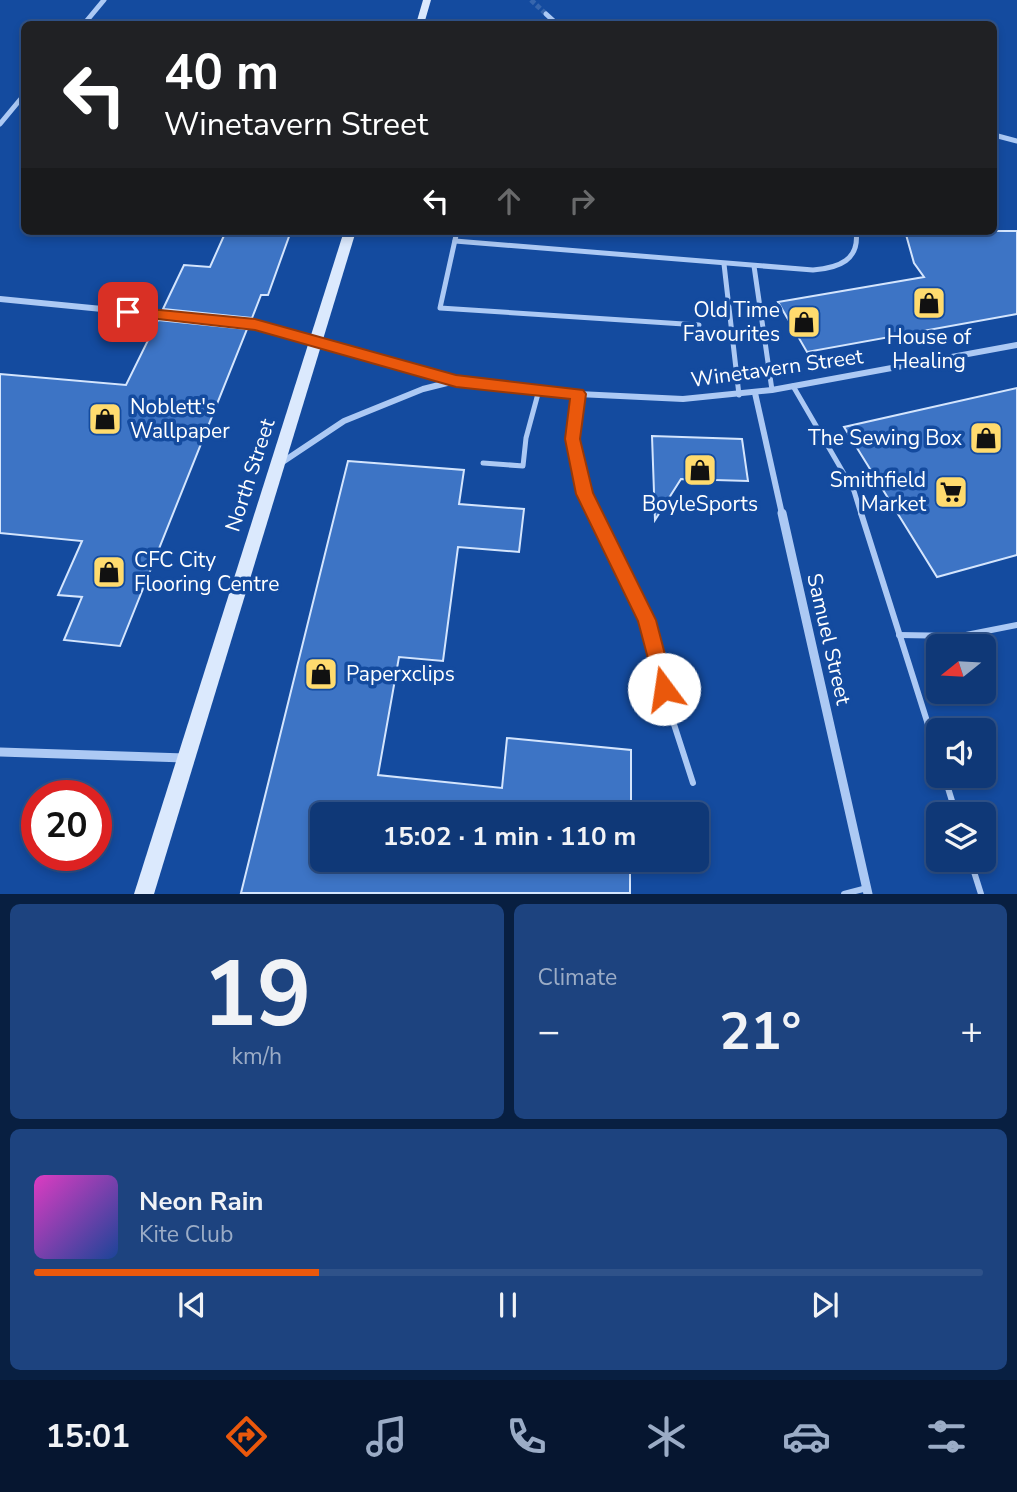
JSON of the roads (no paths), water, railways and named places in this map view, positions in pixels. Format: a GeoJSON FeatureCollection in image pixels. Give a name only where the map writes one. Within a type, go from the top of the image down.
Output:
{"type":"FeatureCollection","features":[{"type":"Feature","properties":{"kind":"main road"},"geometry":{"type":"LineString","coordinates":[[421,21],[427,0]]}},
{"type":"Feature","properties":{"kind":"main road","name":"North Street"},"geometry":{"type":"LineString","coordinates":[[144,894],[349,235]]}},
{"type":"Feature","properties":{"kind":"street"},"geometry":{"type":"LineString","coordinates":[[86,21],[104,0]]}},
{"type":"Feature","properties":{"kind":"street"},"geometry":{"type":"LineString","coordinates":[[546,14],[554,21]]}},
{"type":"Feature","properties":{"kind":"street"},"geometry":{"type":"LineString","coordinates":[[0,124],[21,99]]}},
{"type":"Feature","properties":{"kind":"street"},"geometry":{"type":"LineString","coordinates":[[997,136],[1017,141]]}},
{"type":"Feature","properties":{"kind":"street","name":"Winetavern Street"},"geometry":{"type":"LineString","coordinates":[[0,299],[255,324],[456,381],[578,394],[684,400],[793,387],[1017,345]]}},
{"type":"Feature","properties":{"kind":"street","name":"Winetavern Street"},"geometry":{"type":"LineString","coordinates":[[277,465],[344,421],[423,388],[456,381]]}},
{"type":"Feature","properties":{"kind":"street","name":"Samuel Street"},"geometry":{"type":"LineString","coordinates":[[755,393],[868,891]]}},
{"type":"Feature","properties":{"kind":"street"},"geometry":{"type":"LineString","coordinates":[[0,752],[186,758]]}},
{"type":"Feature","properties":{"kind":"lane"},"geometry":{"type":"LineString","coordinates":[[456,235],[440,308],[699,325]]}},
{"type":"Feature","properties":{"kind":"lane"},"geometry":{"type":"LineString","coordinates":[[455,241],[724,264],[823,269],[838,266],[856,254],[859,246],[857,235]]}},
{"type":"Feature","properties":{"kind":"lane"},"geometry":{"type":"LineString","coordinates":[[724,264],[739,395]]}},
{"type":"Feature","properties":{"kind":"lane"},"geometry":{"type":"LineString","coordinates":[[754,265],[772,390]]}},
{"type":"Feature","properties":{"kind":"lane"},"geometry":{"type":"LineString","coordinates":[[793,387],[853,491],[926,719]]}},
{"type":"Feature","properties":{"kind":"lane"},"geometry":{"type":"LineString","coordinates":[[483,463],[523,466],[526,438],[539,390]]}},
{"type":"Feature","properties":{"kind":"lane"},"geometry":{"type":"LineString","coordinates":[[578,394],[572,439],[585,494],[647,620],[670,712],[693,783]]}},
{"type":"Feature","properties":{"kind":"lane"},"geometry":{"type":"LineString","coordinates":[[899,635],[961,636],[1017,625]]}},
{"type":"Feature","properties":{"kind":"lane"},"geometry":{"type":"LineString","coordinates":[[974,872],[981,894]]}},
{"type":"Feature","properties":{"kind":"lane"},"geometry":{"type":"LineString","coordinates":[[844,894],[868,891]]}},
{"type":"Feature","properties":{"kind":"tunnel"},"geometry":{"type":"LineString","coordinates":[[531,0],[546,14]]}},
{"type":"Feature","properties":{"kind":"place","name":"House of Healing"},"geometry":{"type":"Point","coordinates":[929,303]}},
{"type":"Feature","properties":{"kind":"place","name":"Old Time Favourites"},"geometry":{"type":"Point","coordinates":[804,322]}},
{"type":"Feature","properties":{"kind":"place","name":"Noblett's Wallpaper"},"geometry":{"type":"Point","coordinates":[105,419]}},
{"type":"Feature","properties":{"kind":"place","name":"The Sewing Box"},"geometry":{"type":"Point","coordinates":[986,438]}},
{"type":"Feature","properties":{"kind":"place","name":"BoyleSports"},"geometry":{"type":"Point","coordinates":[700,470]}},
{"type":"Feature","properties":{"kind":"place","name":"Smithfield Market"},"geometry":{"type":"Point","coordinates":[951,492]}},
{"type":"Feature","properties":{"kind":"place","name":"CFC City Flooring Centre"},"geometry":{"type":"Point","coordinates":[109,572]}},
{"type":"Feature","properties":{"kind":"place","name":"Paperxclips"},"geometry":{"type":"Point","coordinates":[321,674]}}]}
